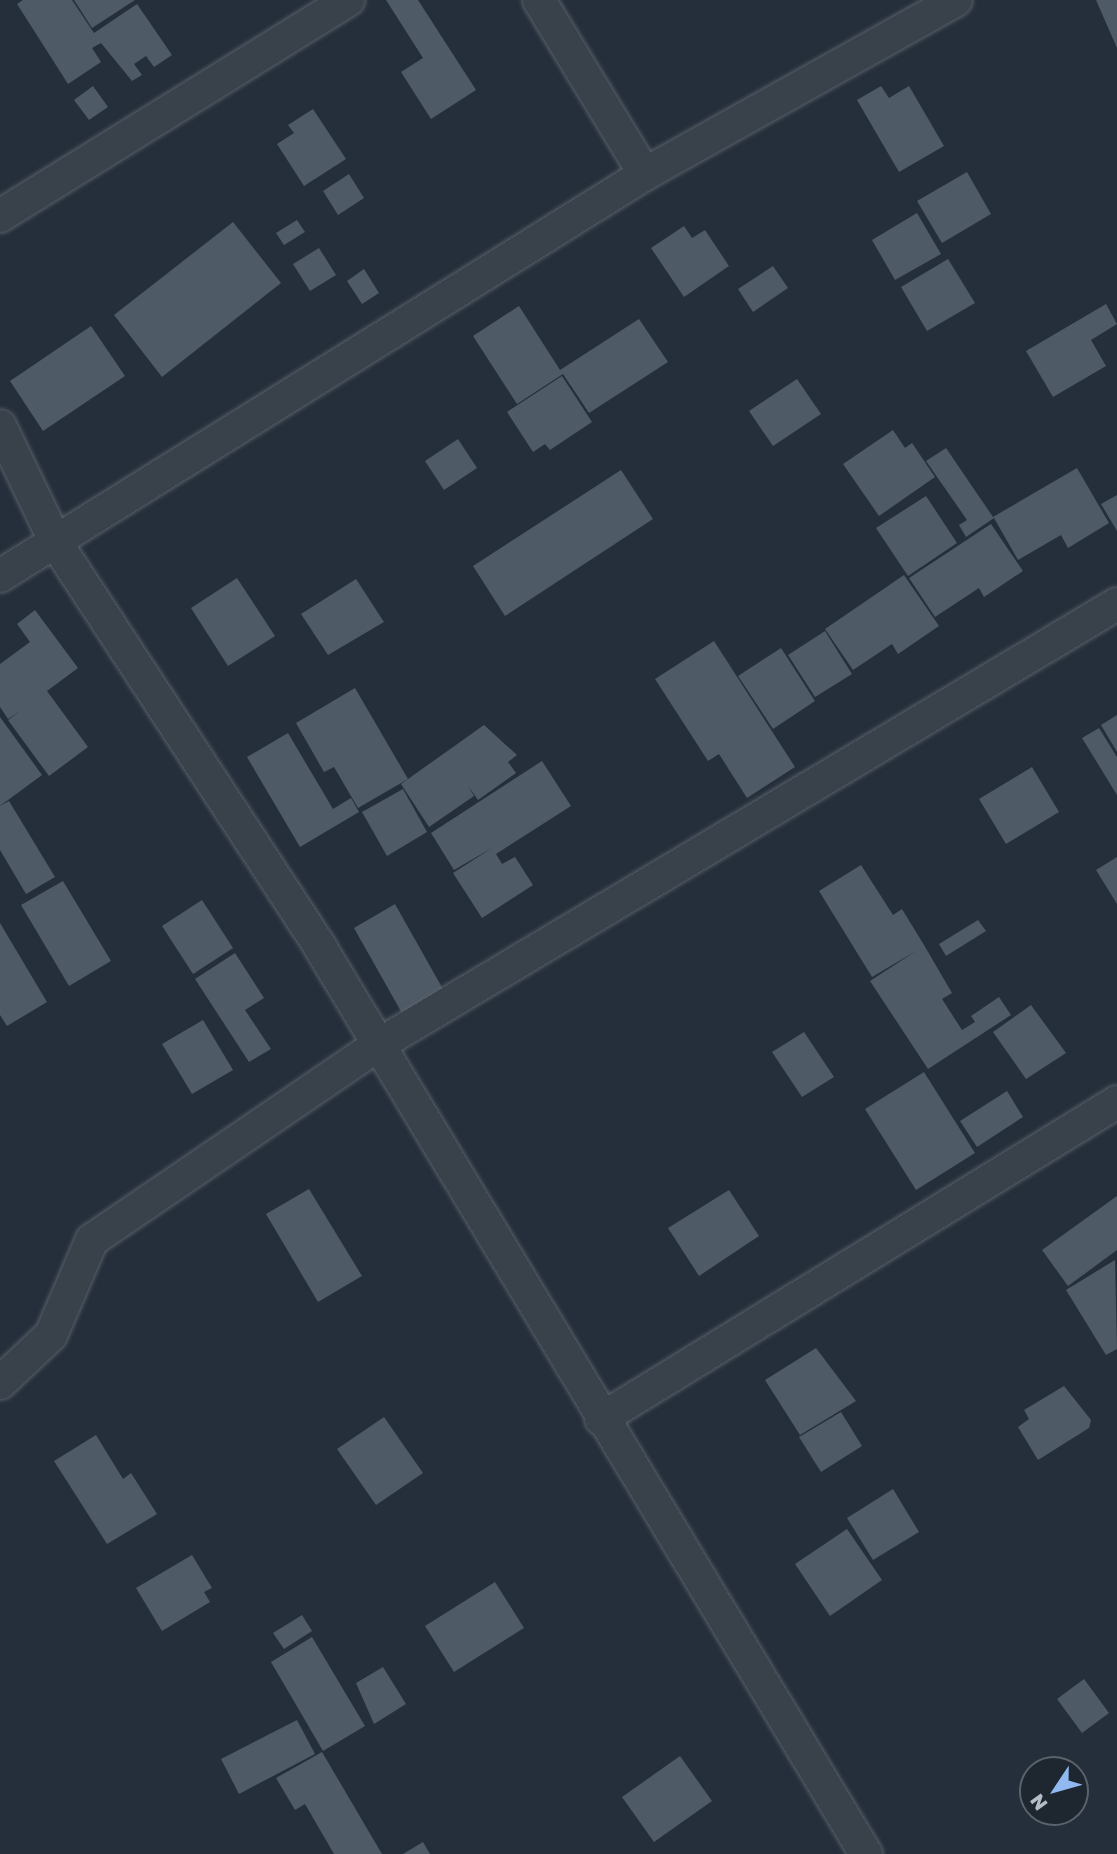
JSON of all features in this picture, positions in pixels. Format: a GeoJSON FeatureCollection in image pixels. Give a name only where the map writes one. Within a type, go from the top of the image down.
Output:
{"type":"FeatureCollection","features":[{"type":"Feature","properties":{"kind":"street"},"geometry":{"type":"LineString","coordinates":[[0,216],[348,0]]}},
{"type":"Feature","properties":{"kind":"street"},"geometry":{"type":"LineString","coordinates":[[539,0],[645,174]]}},
{"type":"Feature","properties":{"kind":"street"},"geometry":{"type":"LineString","coordinates":[[0,576],[645,174],[956,0]]}},
{"type":"Feature","properties":{"kind":"street"},"geometry":{"type":"LineString","coordinates":[[0,426],[56,542],[320,947],[375,1047],[866,1854]]}},
{"type":"Feature","properties":{"kind":"street"},"geometry":{"type":"LineString","coordinates":[[0,1383],[51,1335],[92,1240],[375,1047],[1117,604]]}},
{"type":"Feature","properties":{"kind":"street"},"geometry":{"type":"LineString","coordinates":[[601,1419],[1117,1102]]}},
{"type":"Feature","properties":{"kind":"building"},"geometry":{"type":"Polygon","coordinates":[[[23,0],[72,0],[94,33],[137,4],[172,55],[154,67],[146,56],[134,64],[142,75],[132,81],[101,43],[92,48],[101,62],[68,84],[17,4],[23,0]]]}},
{"type":"Feature","properties":{"kind":"building"},"geometry":{"type":"Polygon","coordinates":[[[74,0],[135,0],[92,28],[74,0]]]}},
{"type":"Feature","properties":{"kind":"building"},"geometry":{"type":"Polygon","coordinates":[[[386,0],[418,0],[476,90],[431,119],[401,72],[423,58],[386,0]]]}},
{"type":"Feature","properties":{"kind":"building"},"geometry":{"type":"Polygon","coordinates":[[[1096,0],[1117,0],[1117,48],[1096,0]]]}},
{"type":"Feature","properties":{"kind":"building"},"geometry":{"type":"Polygon","coordinates":[[[93,86],[108,107],[89,120],[74,100],[93,86]]]}},
{"type":"Feature","properties":{"kind":"building"},"geometry":{"type":"Polygon","coordinates":[[[881,86],[889,98],[909,86],[944,146],[899,172],[857,100],[881,86]]]}},
{"type":"Feature","properties":{"kind":"building"},"geometry":{"type":"Polygon","coordinates":[[[313,109],[346,159],[304,186],[277,144],[294,133],[288,125],[313,109]]]}},
{"type":"Feature","properties":{"kind":"building"},"geometry":{"type":"Polygon","coordinates":[[[967,172],[991,214],[942,243],[917,201],[967,172]]]}},
{"type":"Feature","properties":{"kind":"building"},"geometry":{"type":"Polygon","coordinates":[[[349,174],[364,198],[338,215],[323,191],[349,174]]]}},
{"type":"Feature","properties":{"kind":"building"},"geometry":{"type":"Polygon","coordinates":[[[917,213],[941,254],[895,280],[872,240],[917,213]]]}},
{"type":"Feature","properties":{"kind":"building"},"geometry":{"type":"Polygon","coordinates":[[[297,220],[305,232],[284,245],[276,233],[297,220]]]}},
{"type":"Feature","properties":{"kind":"building"},"geometry":{"type":"Polygon","coordinates":[[[233,222],[281,283],[162,377],[114,315],[233,222]]]}},
{"type":"Feature","properties":{"kind":"building"},"geometry":{"type":"Polygon","coordinates":[[[684,226],[692,238],[705,230],[729,266],[684,297],[651,248],[684,226]]]}},
{"type":"Feature","properties":{"kind":"building"},"geometry":{"type":"Polygon","coordinates":[[[319,248],[336,275],[310,291],[293,264],[319,248]]]}},
{"type":"Feature","properties":{"kind":"building"},"geometry":{"type":"Polygon","coordinates":[[[948,259],[975,303],[927,331],[901,287],[948,259]]]}},
{"type":"Feature","properties":{"kind":"building"},"geometry":{"type":"Polygon","coordinates":[[[773,266],[788,288],[753,312],[738,289],[773,266]]]}},
{"type":"Feature","properties":{"kind":"building"},"geometry":{"type":"Polygon","coordinates":[[[364,269],[379,293],[362,304],[347,281],[364,269]]]}},
{"type":"Feature","properties":{"kind":"building"},"geometry":{"type":"Polygon","coordinates":[[[1106,304],[1117,324],[1091,340],[1106,366],[1053,397],[1026,351],[1106,304]]]}},
{"type":"Feature","properties":{"kind":"building"},"geometry":{"type":"Polygon","coordinates":[[[519,306],[560,370],[639,319],[668,362],[589,413],[563,374],[517,404],[473,336],[519,306]]]}},
{"type":"Feature","properties":{"kind":"building"},"geometry":{"type":"Polygon","coordinates":[[[91,326],[125,376],[43,431],[10,381],[91,326]]]}},
{"type":"Feature","properties":{"kind":"building"},"geometry":{"type":"Polygon","coordinates":[[[562,376],[592,422],[550,450],[545,444],[533,452],[507,412],[562,376]]]}},
{"type":"Feature","properties":{"kind":"building"},"geometry":{"type":"Polygon","coordinates":[[[797,379],[821,414],[773,446],[749,411],[797,379]]]}},
{"type":"Feature","properties":{"kind":"building"},"geometry":{"type":"Polygon","coordinates":[[[893,430],[905,448],[912,443],[935,477],[879,516],[843,464],[893,430]]]}},
{"type":"Feature","properties":{"kind":"building"},"geometry":{"type":"Polygon","coordinates":[[[458,439],[477,468],[444,490],[425,461],[458,439]]]}},
{"type":"Feature","properties":{"kind":"building"},"geometry":{"type":"Polygon","coordinates":[[[946,448],[993,517],[1077,468],[1109,523],[1068,548],[1061,535],[1018,560],[994,518],[966,537],[959,525],[967,520],[926,461],[946,448]]]}},
{"type":"Feature","properties":{"kind":"building"},"geometry":{"type":"Polygon","coordinates":[[[621,470],[653,519],[505,616],[473,566],[621,470]]]}},
{"type":"Feature","properties":{"kind":"building"},"geometry":{"type":"Polygon","coordinates":[[[1117,495],[1117,531],[1101,504],[1117,495]]]}},
{"type":"Feature","properties":{"kind":"building"},"geometry":{"type":"Polygon","coordinates":[[[926,496],[957,543],[908,576],[876,528],[926,496]]]}},
{"type":"Feature","properties":{"kind":"building"},"geometry":{"type":"Polygon","coordinates":[[[991,524],[1023,571],[984,597],[979,588],[935,617],[909,578],[991,524]]]}},
{"type":"Feature","properties":{"kind":"building"},"geometry":{"type":"Polygon","coordinates":[[[904,575],[939,626],[898,654],[892,644],[853,670],[825,629],[904,575]]]}},
{"type":"Feature","properties":{"kind":"building"},"geometry":{"type":"Polygon","coordinates":[[[237,578],[275,636],[228,666],[191,608],[237,578]]]}},
{"type":"Feature","properties":{"kind":"building"},"geometry":{"type":"Polygon","coordinates":[[[356,579],[384,622],[328,655],[301,614],[356,579]]]}},
{"type":"Feature","properties":{"kind":"building"},"geometry":{"type":"Polygon","coordinates":[[[35,610],[78,668],[47,691],[88,747],[49,776],[8,720],[20,711],[8,719],[0,707],[0,664],[30,642],[17,624],[35,610]]]}},
{"type":"Feature","properties":{"kind":"building"},"geometry":{"type":"Polygon","coordinates":[[[825,631],[852,674],[815,697],[788,655],[825,631]]]}},
{"type":"Feature","properties":{"kind":"building"},"geometry":{"type":"Polygon","coordinates":[[[714,641],[795,767],[747,798],[719,754],[708,761],[655,679],[714,641]]]}},
{"type":"Feature","properties":{"kind":"building"},"geometry":{"type":"Polygon","coordinates":[[[781,648],[815,701],[773,729],[738,676],[781,648]]]}},
{"type":"Feature","properties":{"kind":"building"},"geometry":{"type":"Polygon","coordinates":[[[355,688],[408,779],[358,808],[334,767],[324,772],[296,723],[355,688]]]}},
{"type":"Feature","properties":{"kind":"building"},"geometry":{"type":"Polygon","coordinates":[[[1117,715],[1117,752],[1101,725],[1117,715]]]}},
{"type":"Feature","properties":{"kind":"building"},"geometry":{"type":"Polygon","coordinates":[[[0,717],[42,775],[0,806],[0,717]]]}},
{"type":"Feature","properties":{"kind":"building"},"geometry":{"type":"Polygon","coordinates":[[[484,725],[517,755],[508,762],[516,773],[478,800],[468,786],[474,796],[429,827],[401,784],[484,725]]]}},
{"type":"Feature","properties":{"kind":"building"},"geometry":{"type":"Polygon","coordinates":[[[1099,728],[1117,757],[1117,795],[1082,738],[1099,728]]]}},
{"type":"Feature","properties":{"kind":"building"},"geometry":{"type":"Polygon","coordinates":[[[288,733],[333,809],[351,798],[359,812],[300,847],[247,757],[288,733]]]}},
{"type":"Feature","properties":{"kind":"building"},"geometry":{"type":"Polygon","coordinates":[[[542,761],[571,806],[496,854],[502,864],[515,857],[533,885],[482,918],[453,873],[492,848],[454,870],[431,833],[542,761]]]}},
{"type":"Feature","properties":{"kind":"building"},"geometry":{"type":"Polygon","coordinates":[[[1032,767],[1059,812],[1006,844],[979,799],[1032,767]]]}},
{"type":"Feature","properties":{"kind":"building"},"geometry":{"type":"Polygon","coordinates":[[[403,789],[427,832],[387,856],[362,812],[403,789]]]}},
{"type":"Feature","properties":{"kind":"building"},"geometry":{"type":"Polygon","coordinates":[[[9,801],[55,877],[26,894],[0,850],[0,806],[9,801]]]}},
{"type":"Feature","properties":{"kind":"building"},"geometry":{"type":"Polygon","coordinates":[[[1117,857],[1117,904],[1096,870],[1117,857]]]}},
{"type":"Feature","properties":{"kind":"building"},"geometry":{"type":"Polygon","coordinates":[[[861,865],[893,915],[902,909],[952,993],[942,999],[962,1030],[975,1022],[971,1016],[999,997],[1011,1015],[928,1069],[870,981],[916,951],[872,977],[819,891],[861,865]]]}},
{"type":"Feature","properties":{"kind":"building"},"geometry":{"type":"Polygon","coordinates":[[[63,881],[111,961],[69,986],[21,905],[63,881]]]}},
{"type":"Feature","properties":{"kind":"building"},"geometry":{"type":"Polygon","coordinates":[[[202,900],[233,948],[193,974],[162,926],[202,900]]]}},
{"type":"Feature","properties":{"kind":"building"},"geometry":{"type":"Polygon","coordinates":[[[395,904],[444,991],[403,1015],[354,928],[395,904]]]}},
{"type":"Feature","properties":{"kind":"building"},"geometry":{"type":"Polygon","coordinates":[[[978,920],[986,931],[946,956],[939,944],[978,920]]]}},
{"type":"Feature","properties":{"kind":"building"},"geometry":{"type":"Polygon","coordinates":[[[0,923],[47,1002],[7,1026],[0,1015],[0,923]]]}},
{"type":"Feature","properties":{"kind":"building"},"geometry":{"type":"Polygon","coordinates":[[[235,953],[264,998],[245,1010],[271,1049],[249,1062],[195,979],[235,953]]]}},
{"type":"Feature","properties":{"kind":"building"},"geometry":{"type":"Polygon","coordinates":[[[1031,1005],[1066,1053],[1026,1079],[993,1032],[1031,1005]]]}},
{"type":"Feature","properties":{"kind":"building"},"geometry":{"type":"Polygon","coordinates":[[[203,1020],[233,1070],[192,1094],[162,1044],[203,1020]]]}},
{"type":"Feature","properties":{"kind":"building"},"geometry":{"type":"Polygon","coordinates":[[[804,1032],[834,1077],[802,1097],[772,1052],[804,1032]]]}},
{"type":"Feature","properties":{"kind":"building"},"geometry":{"type":"Polygon","coordinates":[[[924,1072],[975,1153],[916,1190],[865,1109],[924,1072]]]}},
{"type":"Feature","properties":{"kind":"building"},"geometry":{"type":"Polygon","coordinates":[[[1007,1091],[1023,1117],[977,1147],[960,1121],[1007,1091]]]}},
{"type":"Feature","properties":{"kind":"building"},"geometry":{"type":"Polygon","coordinates":[[[309,1189],[362,1276],[318,1302],[266,1214],[309,1189]]]}},
{"type":"Feature","properties":{"kind":"building"},"geometry":{"type":"Polygon","coordinates":[[[729,1190],[759,1236],[699,1276],[668,1228],[729,1190]]]}},
{"type":"Feature","properties":{"kind":"building"},"geometry":{"type":"Polygon","coordinates":[[[1117,1196],[1117,1250],[1068,1286],[1042,1250],[1117,1196]]]}},
{"type":"Feature","properties":{"kind":"building"},"geometry":{"type":"Polygon","coordinates":[[[1115,1260],[1117,1349],[1106,1355],[1066,1290],[1115,1260]]]}},
{"type":"Feature","properties":{"kind":"building"},"geometry":{"type":"Polygon","coordinates":[[[816,1348],[856,1401],[800,1435],[765,1380],[816,1348]]]}},
{"type":"Feature","properties":{"kind":"building"},"geometry":{"type":"Polygon","coordinates":[[[1064,1386],[1091,1420],[1089,1428],[1038,1460],[1018,1427],[1029,1419],[1024,1410],[1064,1386]]]}},
{"type":"Feature","properties":{"kind":"building"},"geometry":{"type":"Polygon","coordinates":[[[841,1412],[862,1446],[821,1472],[799,1437],[841,1412]]]}},
{"type":"Feature","properties":{"kind":"building"},"geometry":{"type":"Polygon","coordinates":[[[384,1417],[423,1473],[376,1505],[337,1449],[384,1417]]]}},
{"type":"Feature","properties":{"kind":"building"},"geometry":{"type":"Polygon","coordinates":[[[96,1435],[123,1479],[131,1473],[157,1514],[107,1544],[54,1461],[96,1435]]]}},
{"type":"Feature","properties":{"kind":"building"},"geometry":{"type":"Polygon","coordinates":[[[893,1489],[919,1532],[873,1560],[847,1518],[893,1489]]]}},
{"type":"Feature","properties":{"kind":"building"},"geometry":{"type":"Polygon","coordinates":[[[847,1529],[882,1580],[830,1616],[795,1564],[847,1529]]]}},
{"type":"Feature","properties":{"kind":"building"},"geometry":{"type":"Polygon","coordinates":[[[192,1555],[212,1588],[204,1592],[210,1602],[162,1631],[136,1588],[192,1555]]]}},
{"type":"Feature","properties":{"kind":"building"},"geometry":{"type":"Polygon","coordinates":[[[495,1582],[524,1628],[454,1672],[425,1626],[495,1582]]]}},
{"type":"Feature","properties":{"kind":"building"},"geometry":{"type":"Polygon","coordinates":[[[302,1615],[312,1631],[284,1649],[273,1633],[302,1615]]]}},
{"type":"Feature","properties":{"kind":"building"},"geometry":{"type":"Polygon","coordinates":[[[312,1637],[365,1726],[323,1751],[271,1662],[312,1637]]]}},
{"type":"Feature","properties":{"kind":"building"},"geometry":{"type":"Polygon","coordinates":[[[383,1667],[406,1704],[374,1724],[356,1683],[383,1667]]]}},
{"type":"Feature","properties":{"kind":"building"},"geometry":{"type":"Polygon","coordinates":[[[1084,1679],[1109,1713],[1082,1733],[1057,1699],[1084,1679]]]}},
{"type":"Feature","properties":{"kind":"building"},"geometry":{"type":"Polygon","coordinates":[[[297,1720],[315,1754],[239,1794],[221,1759],[297,1720]]]}},
{"type":"Feature","properties":{"kind":"building"},"geometry":{"type":"Polygon","coordinates":[[[322,1752],[382,1854],[334,1854],[305,1804],[295,1810],[276,1778],[322,1752]]]}},
{"type":"Feature","properties":{"kind":"building"},"geometry":{"type":"Polygon","coordinates":[[[680,1756],[712,1801],[654,1842],[622,1797],[680,1756]]]}},
{"type":"Feature","properties":{"kind":"building"},"geometry":{"type":"Polygon","coordinates":[[[423,1842],[430,1854],[403,1854],[423,1842]]]}}]}
